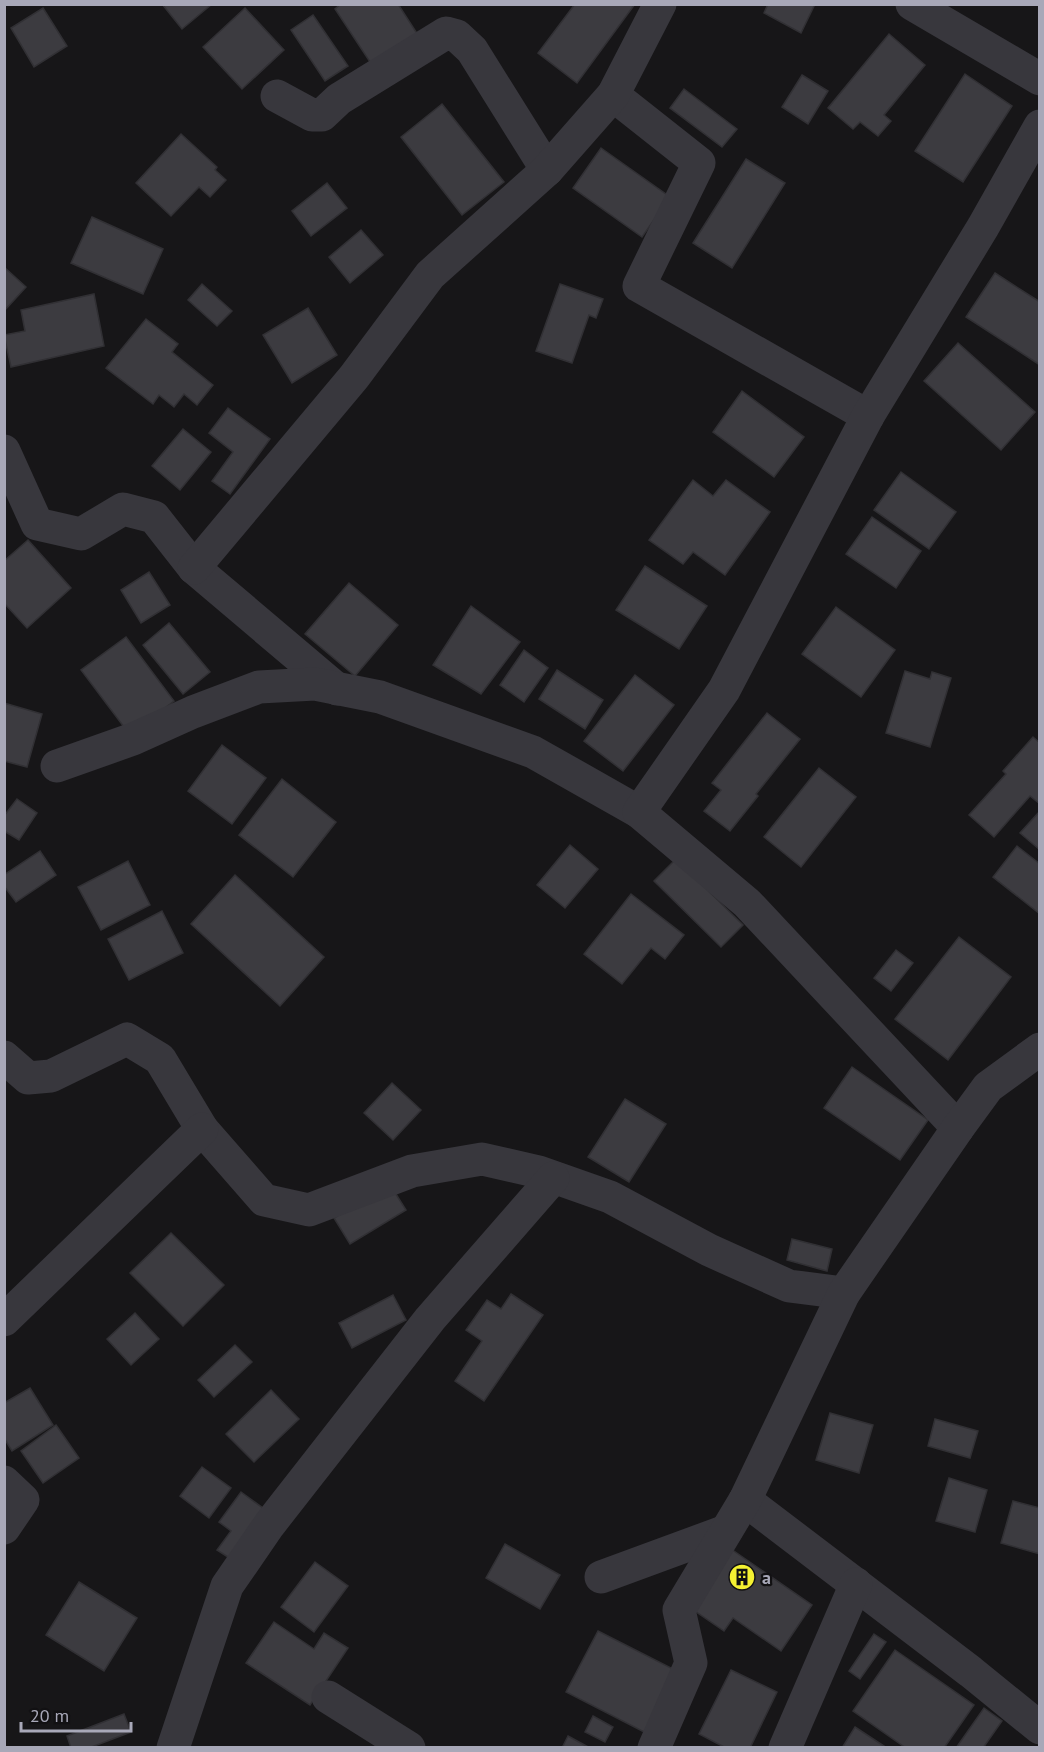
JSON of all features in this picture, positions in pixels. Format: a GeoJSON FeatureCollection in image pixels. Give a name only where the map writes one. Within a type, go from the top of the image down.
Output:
{"type":"FeatureCollection","features":[{"type":"Feature","properties":{"kind":"street"},"geometry":{"type":"LineString","coordinates":[[194,568],[354,377],[430,275],[547,170],[613,95],[660,4]]}},
{"type":"Feature","properties":{"kind":"street"},"geometry":{"type":"LineString","coordinates":[[912,4],[1040,79]]}},
{"type":"Feature","properties":{"kind":"street"},"geometry":{"type":"LineString","coordinates":[[277,96],[312,115],[322,115],[339,99],[446,33],[457,36],[472,50],[547,170]]}},
{"type":"Feature","properties":{"kind":"street"},"geometry":{"type":"LineString","coordinates":[[613,95],[699,163],[639,286],[868,416]]}},
{"type":"Feature","properties":{"kind":"street"},"geometry":{"type":"LineString","coordinates":[[639,812],[724,690],[868,416],[983,227],[1040,126]]}},
{"type":"Feature","properties":{"kind":"street"},"geometry":{"type":"LineString","coordinates":[[4,451],[37,524],[81,534],[123,509],[154,517],[194,568],[337,689]]}},
{"type":"Feature","properties":{"kind":"street"},"geometry":{"type":"LineString","coordinates":[[57,766],[132,739],[193,712],[259,687],[315,684],[380,697],[533,752],[639,812],[747,903],[958,1128]]}},
{"type":"Feature","properties":{"kind":"street"},"geometry":{"type":"LineString","coordinates":[[4,1057],[28,1078],[51,1076],[127,1039],[160,1059],[202,1129],[264,1200],[309,1210],[412,1171],[482,1159],[539,1172],[610,1197],[709,1250],[789,1286],[844,1293]]}},
{"type":"Feature","properties":{"kind":"street"},"geometry":{"type":"LineString","coordinates":[[654,1748],[691,1663],[679,1610],[745,1500],[844,1293],[988,1087],[1040,1049]]}},
{"type":"Feature","properties":{"kind":"street"},"geometry":{"type":"LineString","coordinates":[[4,1320],[202,1129]]}},
{"type":"Feature","properties":{"kind":"street"},"geometry":{"type":"LineString","coordinates":[[173,1748],[227,1586],[269,1525],[430,1319],[553,1178]]}},
{"type":"Feature","properties":{"kind":"street"},"geometry":{"type":"LineString","coordinates":[[4,1482],[23,1500],[4,1528]]}},
{"type":"Feature","properties":{"kind":"street"},"geometry":{"type":"LineString","coordinates":[[745,1500],[971,1672],[1040,1728]]}},
{"type":"Feature","properties":{"kind":"street"},"geometry":{"type":"LineString","coordinates":[[601,1577],[726,1531]]}},
{"type":"Feature","properties":{"kind":"street"},"geometry":{"type":"LineString","coordinates":[[785,1748],[856,1584]]}},
{"type":"Feature","properties":{"kind":"street"},"geometry":{"type":"LineString","coordinates":[[328,1697],[409,1748]]}},
{"type":"Feature","properties":{"kind":"building"},"geometry":{"type":"Polygon","coordinates":[[[162,4],[212,4],[182,29],[162,4]]]}},
{"type":"Feature","properties":{"kind":"building"},"geometry":{"type":"Polygon","coordinates":[[[341,4],[398,4],[418,35],[372,65],[335,9],[341,4]]]}},
{"type":"Feature","properties":{"kind":"building"},"geometry":{"type":"Polygon","coordinates":[[[575,4],[635,4],[577,83],[538,53],[575,4]]]}},
{"type":"Feature","properties":{"kind":"building"},"geometry":{"type":"Polygon","coordinates":[[[768,4],[815,4],[801,33],[764,13],[768,4]]]}},
{"type":"Feature","properties":{"kind":"building"},"geometry":{"type":"Polygon","coordinates":[[[43,8],[67,46],[34,67],[11,28],[43,8]]]}},
{"type":"Feature","properties":{"kind":"building"},"geometry":{"type":"Polygon","coordinates":[[[245,8],[284,50],[242,89],[203,47],[245,8]]]}},
{"type":"Feature","properties":{"kind":"building"},"geometry":{"type":"Polygon","coordinates":[[[313,15],[348,66],[325,81],[291,30],[313,15]]]}},
{"type":"Feature","properties":{"kind":"building"},"geometry":{"type":"Polygon","coordinates":[[[889,34],[925,65],[884,115],[891,121],[878,136],[860,122],[853,129],[828,108],[889,34]]]}},
{"type":"Feature","properties":{"kind":"building"},"geometry":{"type":"Polygon","coordinates":[[[965,74],[1012,106],[963,182],[915,151],[965,74]]]}},
{"type":"Feature","properties":{"kind":"building"},"geometry":{"type":"Polygon","coordinates":[[[802,75],[828,91],[808,124],[782,107],[802,75]]]}},
{"type":"Feature","properties":{"kind":"building"},"geometry":{"type":"Polygon","coordinates":[[[684,89],[737,129],[722,147],[670,108],[684,89]]]}},
{"type":"Feature","properties":{"kind":"building"},"geometry":{"type":"Polygon","coordinates":[[[442,104],[504,182],[462,215],[401,137],[442,104]]]}},
{"type":"Feature","properties":{"kind":"building"},"geometry":{"type":"Polygon","coordinates":[[[181,134],[217,167],[215,170],[226,180],[210,197],[199,187],[171,216],[136,183],[181,134]]]}},
{"type":"Feature","properties":{"kind":"building"},"geometry":{"type":"Polygon","coordinates":[[[601,148],[670,197],[642,237],[573,188],[601,148]]]}},
{"type":"Feature","properties":{"kind":"building"},"geometry":{"type":"Polygon","coordinates":[[[746,159],[785,183],[732,268],[693,243],[746,159]]]}},
{"type":"Feature","properties":{"kind":"building"},"geometry":{"type":"Polygon","coordinates":[[[327,183],[347,208],[311,236],[292,211],[327,183]]]}},
{"type":"Feature","properties":{"kind":"building"},"geometry":{"type":"Polygon","coordinates":[[[92,217],[163,249],[143,294],[71,263],[92,217]]]}},
{"type":"Feature","properties":{"kind":"building"},"geometry":{"type":"Polygon","coordinates":[[[361,230],[383,255],[350,283],[329,257],[361,230]]]}},
{"type":"Feature","properties":{"kind":"building"},"geometry":{"type":"Polygon","coordinates":[[[4,267],[26,287],[4,311],[4,267]]]}},
{"type":"Feature","properties":{"kind":"building"},"geometry":{"type":"Polygon","coordinates":[[[995,273],[1040,302],[1040,365],[966,317],[995,273]]]}},
{"type":"Feature","properties":{"kind":"building"},"geometry":{"type":"Polygon","coordinates":[[[202,284],[232,311],[217,326],[188,300],[202,284]]]}},
{"type":"Feature","properties":{"kind":"building"},"geometry":{"type":"Polygon","coordinates":[[[560,284],[603,299],[596,318],[589,315],[572,363],[536,351],[560,284]]]}},
{"type":"Feature","properties":{"kind":"building"},"geometry":{"type":"Polygon","coordinates":[[[94,294],[104,346],[11,367],[4,335],[25,331],[21,310],[94,294]]]}},
{"type":"Feature","properties":{"kind":"building"},"geometry":{"type":"Polygon","coordinates":[[[308,308],[337,355],[292,383],[263,335],[308,308]]]}},
{"type":"Feature","properties":{"kind":"building"},"geometry":{"type":"Polygon","coordinates":[[[146,319],[178,344],[172,352],[213,385],[197,405],[184,394],[174,407],[159,395],[153,404],[106,368],[146,319]]]}},
{"type":"Feature","properties":{"kind":"building"},"geometry":{"type":"Polygon","coordinates":[[[958,343],[1035,412],[1001,450],[924,381],[958,343]]]}},
{"type":"Feature","properties":{"kind":"building"},"geometry":{"type":"Polygon","coordinates":[[[742,391],[804,437],[774,477],[713,432],[742,391]]]}},
{"type":"Feature","properties":{"kind":"building"},"geometry":{"type":"Polygon","coordinates":[[[228,408],[270,439],[230,494],[212,481],[233,452],[209,433],[228,408]]]}},
{"type":"Feature","properties":{"kind":"building"},"geometry":{"type":"Polygon","coordinates":[[[183,429],[211,452],[180,490],[152,466],[183,429]]]}},
{"type":"Feature","properties":{"kind":"building"},"geometry":{"type":"Polygon","coordinates":[[[901,472],[956,512],[929,549],[874,510],[901,472]]]}},
{"type":"Feature","properties":{"kind":"building"},"geometry":{"type":"Polygon","coordinates":[[[693,480],[713,496],[726,480],[770,512],[725,575],[693,552],[683,564],[649,540],[693,480]]]}},
{"type":"Feature","properties":{"kind":"building"},"geometry":{"type":"Polygon","coordinates":[[[872,517],[921,551],[896,588],[846,554],[872,517]]]}},
{"type":"Feature","properties":{"kind":"building"},"geometry":{"type":"Polygon","coordinates":[[[28,540],[71,588],[27,628],[4,603],[4,561],[28,540]]]}},
{"type":"Feature","properties":{"kind":"building"},"geometry":{"type":"Polygon","coordinates":[[[645,566],[707,606],[679,649],[616,610],[645,566]]]}},
{"type":"Feature","properties":{"kind":"building"},"geometry":{"type":"Polygon","coordinates":[[[149,572],[170,605],[141,623],[121,590],[149,572]]]}},
{"type":"Feature","properties":{"kind":"building"},"geometry":{"type":"Polygon","coordinates":[[[349,583],[398,625],[355,676],[305,634],[349,583]]]}},
{"type":"Feature","properties":{"kind":"building"},"geometry":{"type":"Polygon","coordinates":[[[471,606],[520,642],[481,694],[433,665],[471,606]]]}},
{"type":"Feature","properties":{"kind":"building"},"geometry":{"type":"Polygon","coordinates":[[[836,607],[895,650],[861,697],[802,654],[836,607]]]}},
{"type":"Feature","properties":{"kind":"building"},"geometry":{"type":"Polygon","coordinates":[[[169,623],[210,672],[183,694],[143,645],[169,623]]]}},
{"type":"Feature","properties":{"kind":"building"},"geometry":{"type":"Polygon","coordinates":[[[126,637],[174,701],[130,735],[81,670],[126,637]]]}},
{"type":"Feature","properties":{"kind":"building"},"geometry":{"type":"Polygon","coordinates":[[[524,650],[548,668],[524,702],[500,685],[524,650]]]}},
{"type":"Feature","properties":{"kind":"building"},"geometry":{"type":"Polygon","coordinates":[[[557,670],[603,700],[585,729],[539,699],[557,670]]]}},
{"type":"Feature","properties":{"kind":"building"},"geometry":{"type":"Polygon","coordinates":[[[905,671],[930,679],[932,672],[951,678],[930,747],[886,733],[905,671]]]}},
{"type":"Feature","properties":{"kind":"building"},"geometry":{"type":"Polygon","coordinates":[[[635,675],[674,705],[623,771],[584,741],[635,675]]]}},
{"type":"Feature","properties":{"kind":"building"},"geometry":{"type":"Polygon","coordinates":[[[4,703],[42,714],[27,767],[4,761],[4,703]]]}},
{"type":"Feature","properties":{"kind":"building"},"geometry":{"type":"Polygon","coordinates":[[[767,713],[800,739],[730,831],[704,811],[721,790],[712,783],[767,713]]]}},
{"type":"Feature","properties":{"kind":"building"},"geometry":{"type":"Polygon","coordinates":[[[1033,737],[1040,743],[1040,804],[1030,796],[994,837],[969,815],[1006,774],[1003,771],[1033,737]]]}},
{"type":"Feature","properties":{"kind":"building"},"geometry":{"type":"Polygon","coordinates":[[[222,745],[266,778],[232,824],[188,791],[222,745]]]}},
{"type":"Feature","properties":{"kind":"building"},"geometry":{"type":"Polygon","coordinates":[[[819,768],[856,797],[801,867],[764,837],[819,768]]]}},
{"type":"Feature","properties":{"kind":"building"},"geometry":{"type":"Polygon","coordinates":[[[282,779],[336,822],[293,877],[239,835],[282,779]]]}},
{"type":"Feature","properties":{"kind":"building"},"geometry":{"type":"Polygon","coordinates":[[[17,799],[37,813],[19,840],[4,831],[4,816],[17,799]]]}},
{"type":"Feature","properties":{"kind":"building"},"geometry":{"type":"Polygon","coordinates":[[[1040,811],[1040,850],[1020,833],[1040,811]]]}},
{"type":"Feature","properties":{"kind":"building"},"geometry":{"type":"Polygon","coordinates":[[[570,845],[598,869],[565,908],[537,885],[570,845]]]}},
{"type":"Feature","properties":{"kind":"building"},"geometry":{"type":"Polygon","coordinates":[[[1017,846],[1040,864],[1040,914],[993,877],[1017,846]]]}},
{"type":"Feature","properties":{"kind":"building"},"geometry":{"type":"Polygon","coordinates":[[[40,851],[56,875],[16,902],[4,886],[4,875],[40,851]]]}},
{"type":"Feature","properties":{"kind":"building"},"geometry":{"type":"Polygon","coordinates":[[[676,859],[743,925],[721,947],[654,881],[676,859]]]}},
{"type":"Feature","properties":{"kind":"building"},"geometry":{"type":"Polygon","coordinates":[[[128,861],[150,905],[101,930],[78,887],[128,861]]]}},
{"type":"Feature","properties":{"kind":"building"},"geometry":{"type":"Polygon","coordinates":[[[235,875],[324,957],[280,1006],[191,924],[235,875]]]}},
{"type":"Feature","properties":{"kind":"building"},"geometry":{"type":"Polygon","coordinates":[[[631,894],[684,935],[665,959],[651,948],[622,984],[584,954],[631,894]]]}},
{"type":"Feature","properties":{"kind":"building"},"geometry":{"type":"Polygon","coordinates":[[[162,911],[183,953],[129,980],[108,939],[162,911]]]}},
{"type":"Feature","properties":{"kind":"building"},"geometry":{"type":"Polygon","coordinates":[[[959,937],[1011,977],[948,1060],[895,1019],[959,937]]]}},
{"type":"Feature","properties":{"kind":"building"},"geometry":{"type":"Polygon","coordinates":[[[896,950],[913,963],[891,991],[874,978],[896,950]]]}},
{"type":"Feature","properties":{"kind":"building"},"geometry":{"type":"Polygon","coordinates":[[[852,1067],[928,1120],[900,1160],[824,1108],[852,1067]]]}},
{"type":"Feature","properties":{"kind":"building"},"geometry":{"type":"Polygon","coordinates":[[[392,1083],[421,1110],[393,1140],[364,1113],[392,1083]]]}},
{"type":"Feature","properties":{"kind":"building"},"geometry":{"type":"Polygon","coordinates":[[[625,1099],[666,1124],[629,1182],[588,1157],[625,1099]]]}},
{"type":"Feature","properties":{"kind":"building"},"geometry":{"type":"Polygon","coordinates":[[[389,1183],[406,1210],[350,1244],[334,1218],[389,1183]]]}},
{"type":"Feature","properties":{"kind":"building"},"geometry":{"type":"Polygon","coordinates":[[[171,1233],[224,1285],[183,1326],[130,1273],[171,1233]]]}},
{"type":"Feature","properties":{"kind":"building"},"geometry":{"type":"Polygon","coordinates":[[[792,1239],[832,1249],[827,1271],[787,1260],[792,1239]]]}},
{"type":"Feature","properties":{"kind":"building"},"geometry":{"type":"Polygon","coordinates":[[[511,1294],[543,1315],[484,1401],[455,1381],[482,1341],[466,1330],[487,1300],[501,1309],[511,1294]]]}},
{"type":"Feature","properties":{"kind":"building"},"geometry":{"type":"Polygon","coordinates":[[[393,1295],[406,1320],[352,1348],[339,1323],[393,1295]]]}},
{"type":"Feature","properties":{"kind":"building"},"geometry":{"type":"Polygon","coordinates":[[[135,1313],[159,1339],[131,1365],[107,1339],[135,1313]]]}},
{"type":"Feature","properties":{"kind":"building"},"geometry":{"type":"Polygon","coordinates":[[[235,1345],[252,1362],[214,1397],[198,1380],[235,1345]]]}},
{"type":"Feature","properties":{"kind":"building"},"geometry":{"type":"Polygon","coordinates":[[[30,1388],[53,1425],[12,1451],[4,1438],[4,1403],[30,1388]]]}},
{"type":"Feature","properties":{"kind":"building"},"geometry":{"type":"Polygon","coordinates":[[[271,1390],[299,1419],[254,1462],[226,1434],[271,1390]]]}},
{"type":"Feature","properties":{"kind":"building"},"geometry":{"type":"Polygon","coordinates":[[[830,1413],[873,1425],[859,1473],[816,1460],[830,1413]]]}},
{"type":"Feature","properties":{"kind":"building"},"geometry":{"type":"Polygon","coordinates":[[[935,1419],[978,1431],[970,1458],[928,1446],[935,1419]]]}},
{"type":"Feature","properties":{"kind":"building"},"geometry":{"type":"Polygon","coordinates":[[[56,1425],[79,1458],[43,1483],[21,1451],[56,1425]]]}},
{"type":"Feature","properties":{"kind":"building"},"geometry":{"type":"Polygon","coordinates":[[[202,1467],[231,1488],[209,1518],[180,1496],[202,1467]]]}},
{"type":"Feature","properties":{"kind":"building"},"geometry":{"type":"Polygon","coordinates":[[[949,1478],[987,1490],[975,1532],[936,1521],[949,1478]]]}},
{"type":"Feature","properties":{"kind":"building"},"geometry":{"type":"Polygon","coordinates":[[[241,1492],[267,1511],[234,1561],[217,1550],[231,1531],[219,1522],[241,1492]]]}},
{"type":"Feature","properties":{"kind":"building"},"geometry":{"type":"Polygon","coordinates":[[[1013,1501],[1040,1508],[1040,1554],[1001,1543],[1013,1501]]]}},
{"type":"Feature","properties":{"kind":"building"},"geometry":{"type":"Polygon","coordinates":[[[505,1544],[560,1575],[540,1609],[486,1578],[505,1544]]]}},
{"type":"Feature","properties":{"kind":"building","name":"a"},"geometry":{"type":"Polygon","coordinates":[[[731,1549],[812,1605],[781,1651],[733,1618],[724,1631],[692,1609],[731,1549]]]}},
{"type":"Feature","properties":{"kind":"building"},"geometry":{"type":"Polygon","coordinates":[[[315,1562],[348,1586],[314,1632],[281,1607],[315,1562]]]}},
{"type":"Feature","properties":{"kind":"building"},"geometry":{"type":"Polygon","coordinates":[[[79,1582],[137,1618],[104,1671],[46,1635],[79,1582]]]}},
{"type":"Feature","properties":{"kind":"building"},"geometry":{"type":"Polygon","coordinates":[[[274,1622],[314,1649],[324,1633],[348,1648],[310,1705],[246,1663],[274,1622]]]}},
{"type":"Feature","properties":{"kind":"building"},"geometry":{"type":"Polygon","coordinates":[[[598,1631],[679,1672],[648,1734],[566,1692],[598,1631]]]}},
{"type":"Feature","properties":{"kind":"building"},"geometry":{"type":"Polygon","coordinates":[[[874,1634],[886,1642],[860,1679],[849,1671],[874,1634]]]}},
{"type":"Feature","properties":{"kind":"building"},"geometry":{"type":"Polygon","coordinates":[[[895,1650],[974,1705],[944,1748],[906,1748],[853,1711],[895,1650]]]}},
{"type":"Feature","properties":{"kind":"building"},"geometry":{"type":"Polygon","coordinates":[[[731,1670],[777,1692],[750,1748],[726,1748],[699,1734],[731,1670]]]}},
{"type":"Feature","properties":{"kind":"building"},"geometry":{"type":"Polygon","coordinates":[[[984,1708],[1002,1721],[983,1748],[956,1748],[984,1708]]]}},
{"type":"Feature","properties":{"kind":"building"},"geometry":{"type":"Polygon","coordinates":[[[124,1714],[131,1732],[89,1748],[71,1748],[67,1736],[124,1714]]]}},
{"type":"Feature","properties":{"kind":"building"},"geometry":{"type":"Polygon","coordinates":[[[593,1716],[613,1727],[605,1742],[585,1732],[593,1716]]]}},
{"type":"Feature","properties":{"kind":"building"},"geometry":{"type":"Polygon","coordinates":[[[855,1727],[887,1748],[842,1748],[855,1727]]]}},
{"type":"Feature","properties":{"kind":"building"},"geometry":{"type":"Polygon","coordinates":[[[568,1736],[590,1748],[562,1748],[568,1736]]]}},
{"type":"Feature","properties":{"kind":"place","name":"a"},"geometry":{"type":"Point","coordinates":[742,1577]}}]}
